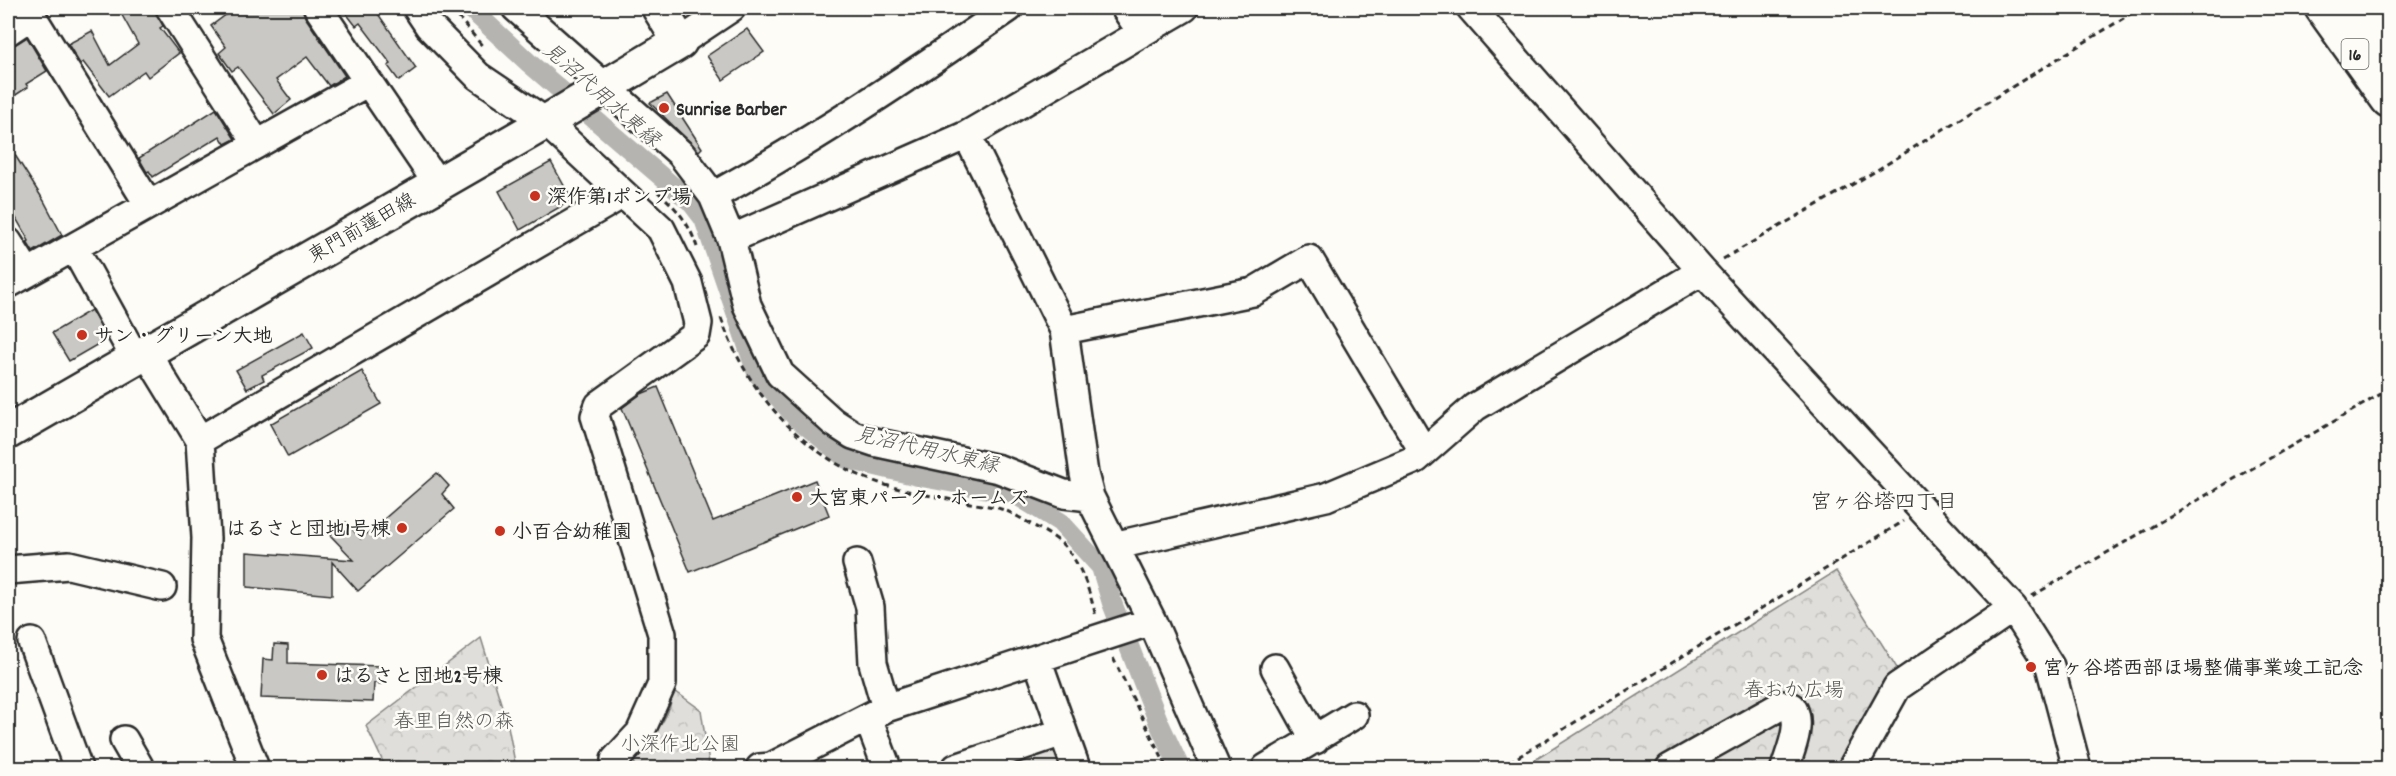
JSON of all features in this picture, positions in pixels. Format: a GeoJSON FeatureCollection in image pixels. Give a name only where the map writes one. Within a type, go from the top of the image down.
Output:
{"type":"FeatureCollection","features":[{"type":"Feature","properties":{"kind":"main road"},"geometry":{"type":"LineString","coordinates":[[659,8],[680,42]]}},
{"type":"Feature","properties":{"kind":"main road","name":"16"},"geometry":{"type":"LineString","coordinates":[[2322,8],[2388,100]]}},
{"type":"Feature","properties":{"kind":"main road","name":"16"},"geometry":{"type":"LineString","coordinates":[[2353,8],[2388,53]]}},
{"type":"Feature","properties":{"kind":"main road","name":"東門前蓮田線"},"geometry":{"type":"LineString","coordinates":[[8,432],[680,42]]}},
{"type":"Feature","properties":{"kind":"street"},"geometry":{"type":"LineString","coordinates":[[170,8],[257,144]]}},
{"type":"Feature","properties":{"kind":"street"},"geometry":{"type":"LineString","coordinates":[[318,8],[437,183]]}},
{"type":"Feature","properties":{"kind":"street"},"geometry":{"type":"LineString","coordinates":[[417,8],[429,26],[478,76],[556,116],[623,194],[661,229],[688,283],[698,323],[696,335],[599,405],[595,416],[662,634],[662,684],[640,733],[615,760],[616,768]]}},
{"type":"Feature","properties":{"kind":"street"},"geometry":{"type":"LineString","coordinates":[[516,8],[599,89],[681,154],[713,196],[731,239],[747,305],[780,375],[833,422],[853,435],[874,442],[999,469],[1064,494],[1090,497]]}},
{"type":"Feature","properties":{"kind":"street"},"geometry":{"type":"LineString","coordinates":[[680,42],[731,8]]}},
{"type":"Feature","properties":{"kind":"street"},"geometry":{"type":"LineString","coordinates":[[713,196],[747,178],[909,77],[1009,8]]}},
{"type":"Feature","properties":{"kind":"street"},"geometry":{"type":"LineString","coordinates":[[1125,8],[1142,33]]}},
{"type":"Feature","properties":{"kind":"street"},"geometry":{"type":"LineString","coordinates":[[731,239],[967,135],[1184,8]]}},
{"type":"Feature","properties":{"kind":"street"},"geometry":{"type":"LineString","coordinates":[[1471,8],[1702,271],[2013,608],[2050,666],[2077,768]]}},
{"type":"Feature","properties":{"kind":"street"},"geometry":{"type":"LineString","coordinates":[[8,31],[29,11],[149,205]]}},
{"type":"Feature","properties":{"kind":"street"},"geometry":{"type":"LineString","coordinates":[[8,242],[17,278],[368,82]]}},
{"type":"Feature","properties":{"kind":"street"},"geometry":{"type":"LineString","coordinates":[[967,135],[1064,330],[1084,474],[1090,497],[1117,547],[1146,623],[1216,768]]}},
{"type":"Feature","properties":{"kind":"street"},"geometry":{"type":"LineString","coordinates":[[200,440],[623,194]]}},
{"type":"Feature","properties":{"kind":"street"},"geometry":{"type":"LineString","coordinates":[[74,247],[141,355],[200,440],[206,538],[204,639],[255,768]]}},
{"type":"Feature","properties":{"kind":"street"},"geometry":{"type":"LineString","coordinates":[[1064,330],[1253,292],[1309,259],[1424,452]]}},
{"type":"Feature","properties":{"kind":"street"},"geometry":{"type":"LineString","coordinates":[[1117,547],[1326,497],[1416,459],[1475,407],[1702,271]]}},
{"type":"Feature","properties":{"kind":"street"},"geometry":{"type":"LineString","coordinates":[[857,563],[870,607],[877,713],[887,768]]}},
{"type":"Feature","properties":{"kind":"street"},"geometry":{"type":"LineString","coordinates":[[8,570],[69,565],[162,587]]}},
{"type":"Feature","properties":{"kind":"street"},"geometry":{"type":"LineString","coordinates":[[1852,768],[1897,687],[2013,608]]}},
{"type":"Feature","properties":{"kind":"street"},"geometry":{"type":"LineString","coordinates":[[759,768],[771,767],[877,713],[1036,659],[1110,647],[1146,623]]}},
{"type":"Feature","properties":{"kind":"street"},"geometry":{"type":"LineString","coordinates":[[32,642],[78,768]]}},
{"type":"Feature","properties":{"kind":"street"},"geometry":{"type":"LineString","coordinates":[[1036,659],[1076,768]]}},
{"type":"Feature","properties":{"kind":"street"},"geometry":{"type":"LineString","coordinates":[[1275,668],[1315,740]]}},
{"type":"Feature","properties":{"kind":"street"},"geometry":{"type":"LineString","coordinates":[[1670,768],[1782,705],[1792,707],[1797,715],[1785,768]]}},
{"type":"Feature","properties":{"kind":"street"},"geometry":{"type":"LineString","coordinates":[[1266,768],[1354,715]]}},
{"type":"Feature","properties":{"kind":"street"},"geometry":{"type":"LineString","coordinates":[[956,768],[1063,732]]}},
{"type":"Feature","properties":{"kind":"street"},"geometry":{"type":"LineString","coordinates":[[124,740],[141,768]]}},
{"type":"Feature","properties":{"kind":"path"},"geometry":{"type":"LineString","coordinates":[[451,8],[486,50]]}},
{"type":"Feature","properties":{"kind":"path"},"geometry":{"type":"LineString","coordinates":[[1702,271],[1874,172],[2140,8]]}},
{"type":"Feature","properties":{"kind":"path"},"geometry":{"type":"LineString","coordinates":[[2013,608],[2388,390]]}},
{"type":"Feature","properties":{"kind":"path"},"geometry":{"type":"LineString","coordinates":[[1500,768],[1924,509]]}},
{"type":"Feature","properties":{"kind":"path"},"geometry":{"type":"LineString","coordinates":[[1110,647],[1167,768]]}},
{"type":"Feature","properties":{"kind":"green space","name":"春おか広場"},"geometry":{"type":"Polygon","coordinates":[[[1836,571],[1897,668],[1838,768],[1522,768],[1836,571]]]}},
{"type":"Feature","properties":{"kind":"green space","name":"春里自然の森"},"geometry":{"type":"Polygon","coordinates":[[[481,638],[508,726],[516,768],[386,768],[366,726],[481,638]]]}},
{"type":"Feature","properties":{"kind":"green space","name":"小深作北公園"},"geometry":{"type":"Polygon","coordinates":[[[672,689],[701,710],[709,763],[678,768],[637,768],[633,760],[665,718],[672,699],[672,689]]]}},
{"type":"Feature","properties":{"kind":"green space"},"geometry":{"type":"Polygon","coordinates":[[[1061,745],[1069,768],[993,768],[1061,745]]]}},
{"type":"Feature","properties":{"kind":"building"},"geometry":{"type":"Polygon","coordinates":[[[118,8],[154,8],[163,26],[160,28],[179,53],[148,77],[144,71],[109,96],[83,62],[80,64],[68,44],[92,31],[110,65],[138,44],[118,8]]]}},
{"type":"Feature","properties":{"kind":"building"},"geometry":{"type":"Polygon","coordinates":[[[235,8],[303,8],[305,17],[345,76],[329,86],[307,57],[276,80],[291,100],[274,114],[238,67],[232,71],[219,53],[226,47],[211,26],[235,8]]]}},
{"type":"Feature","properties":{"kind":"building"},"geometry":{"type":"Polygon","coordinates":[[[342,8],[381,8],[376,11],[416,68],[399,81],[388,66],[391,64],[360,23],[356,26],[342,8]]]}},
{"type":"Feature","properties":{"kind":"building"},"geometry":{"type":"Polygon","coordinates":[[[747,29],[764,52],[723,80],[707,56],[747,29]]]}},
{"type":"Feature","properties":{"kind":"building"},"geometry":{"type":"Polygon","coordinates":[[[27,37],[47,71],[26,84],[28,87],[8,100],[8,46],[27,37]]]}},
{"type":"Feature","properties":{"kind":"building"},"geometry":{"type":"Polygon","coordinates":[[[667,94],[702,148],[699,151],[650,103],[667,94]]]}},
{"type":"Feature","properties":{"kind":"building"},"geometry":{"type":"Polygon","coordinates":[[[216,109],[235,139],[225,144],[220,136],[153,177],[149,171],[147,172],[139,158],[216,109]]]}},
{"type":"Feature","properties":{"kind":"building"},"geometry":{"type":"Polygon","coordinates":[[[8,144],[44,201],[62,235],[33,252],[8,204],[8,144]]]}},
{"type":"Feature","properties":{"kind":"building","name":"深作第1ポンプ場"},"geometry":{"type":"Polygon","coordinates":[[[551,162],[572,200],[520,230],[499,191],[551,162]]]}},
{"type":"Feature","properties":{"kind":"building","name":"サン・グリーン大地"},"geometry":{"type":"Polygon","coordinates":[[[91,310],[107,339],[69,361],[52,333],[91,310]]]}},
{"type":"Feature","properties":{"kind":"building"},"geometry":{"type":"Polygon","coordinates":[[[304,332],[313,348],[262,375],[264,380],[247,389],[236,370],[304,332]]]}},
{"type":"Feature","properties":{"kind":"building"},"geometry":{"type":"Polygon","coordinates":[[[362,371],[381,404],[288,457],[270,424],[362,371]]]}},
{"type":"Feature","properties":{"kind":"building","name":"大宮東パーク・ホームズ"},"geometry":{"type":"Polygon","coordinates":[[[658,387],[713,521],[815,480],[829,515],[690,572],[622,408],[641,394],[658,387]]]}},
{"type":"Feature","properties":{"kind":"building","name":"はるさと団地1号棟"},"geometry":{"type":"Polygon","coordinates":[[[437,473],[449,486],[442,494],[454,509],[358,591],[332,562],[332,595],[247,587],[247,552],[354,560],[330,535],[346,522],[361,539],[437,473]]]}},
{"type":"Feature","properties":{"kind":"building","name":"はるさと団地2号棟"},"geometry":{"type":"Polygon","coordinates":[[[274,644],[288,645],[288,663],[381,666],[381,684],[374,683],[373,702],[261,698],[263,659],[273,660],[274,644]]]}},
{"type":"Feature","properties":{"kind":"waterway","name":"見沼代用水東縁"},"geometry":{"type":"LineString","coordinates":[[470,8],[529,63],[691,202],[704,219],[757,373],[796,417],[847,459],[922,477],[1015,494],[1060,522],[1101,567],[1112,603],[1159,723],[1180,768]]}},
{"type":"Feature","properties":{"kind":"place","name":"Sunrise Barber"},"geometry":{"type":"Point","coordinates":[664,108]}},
{"type":"Feature","properties":{"kind":"place","name":"深作第1ポンプ場"},"geometry":{"type":"Point","coordinates":[535,196]}},
{"type":"Feature","properties":{"kind":"place","name":"サン・グリーン大地"},"geometry":{"type":"Point","coordinates":[82,335]}},
{"type":"Feature","properties":{"kind":"place","name":"大宮東パーク・ホームズ"},"geometry":{"type":"Point","coordinates":[797,497]}},
{"type":"Feature","properties":{"kind":"place","name":"はるさと団地1号棟"},"geometry":{"type":"Point","coordinates":[402,528]}},
{"type":"Feature","properties":{"kind":"place","name":"小百合幼稚園"},"geometry":{"type":"Point","coordinates":[500,531]}},
{"type":"Feature","properties":{"kind":"place","name":"宮ヶ谷塔西部ほ場整備事業竣工記念"},"geometry":{"type":"Point","coordinates":[2031,667]}},
{"type":"Feature","properties":{"kind":"place","name":"はるさと団地2号棟"},"geometry":{"type":"Point","coordinates":[322,675]}},
{"type":"Feature","properties":{"kind":"district","name":"宮ヶ谷塔四丁目"},"geometry":{"type":"Point","coordinates":[1884,501]}}]}
